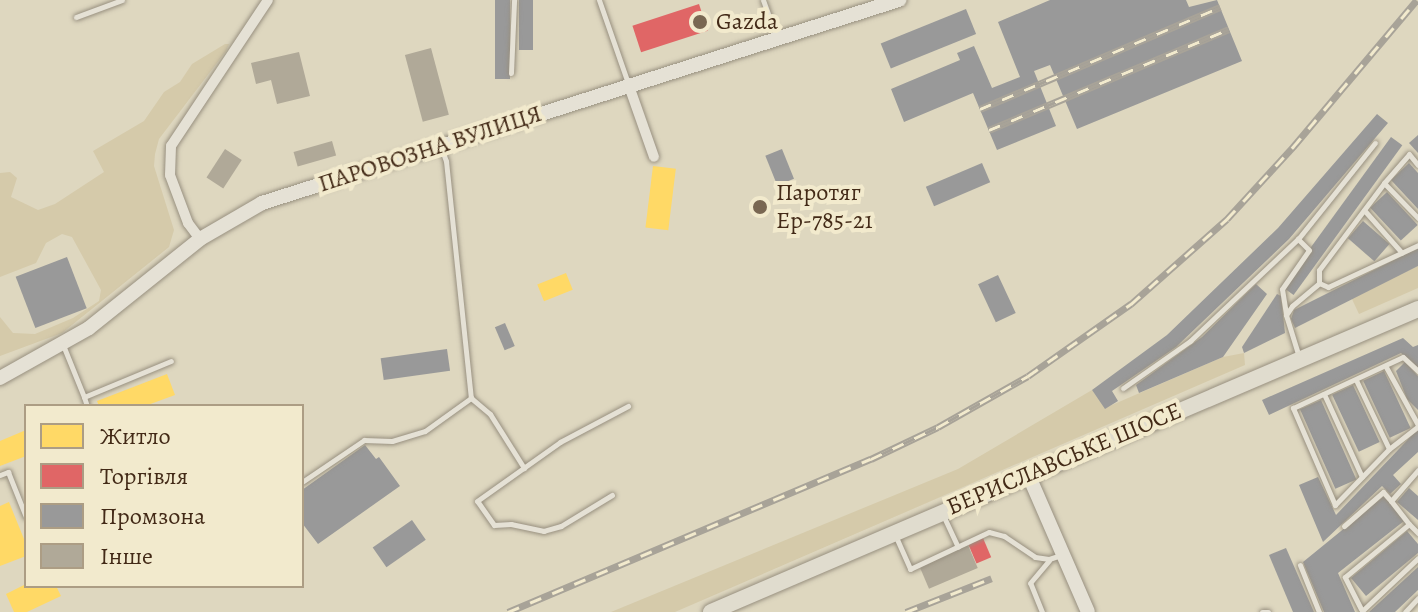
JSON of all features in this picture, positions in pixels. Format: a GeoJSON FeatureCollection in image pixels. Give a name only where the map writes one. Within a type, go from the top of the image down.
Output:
{"type":"FeatureCollection","features":[{"type":"Feature","properties":{"kind":"main road","name":"ПАРОВОЗНА ВУЛИЦЯ"},"geometry":{"type":"LineString","coordinates":[[0,378],[63,344],[128,298],[200,239],[262,203],[899,0]]}},
{"type":"Feature","properties":{"kind":"main road","name":"БЕРИСЛАВСЬКЕ ШОСЕ"},"geometry":{"type":"LineString","coordinates":[[711,612],[1418,309]]}},
{"type":"Feature","properties":{"kind":"main road"},"geometry":{"type":"LineString","coordinates":[[1028,474],[1056,557],[1088,612]]}},
{"type":"Feature","properties":{"kind":"street"},"geometry":{"type":"LineString","coordinates":[[200,239],[188,223],[170,175],[171,146],[268,0]]}},
{"type":"Feature","properties":{"kind":"street"},"geometry":{"type":"LineString","coordinates":[[629,86],[654,157]]}},
{"type":"Feature","properties":{"kind":"lane"},"geometry":{"type":"LineString","coordinates":[[76,17],[122,0]]}},
{"type":"Feature","properties":{"kind":"lane"},"geometry":{"type":"LineString","coordinates":[[511,73],[514,0]]}},
{"type":"Feature","properties":{"kind":"lane"},"geometry":{"type":"LineString","coordinates":[[599,0],[629,86]]}},
{"type":"Feature","properties":{"kind":"lane"},"geometry":{"type":"LineString","coordinates":[[763,0],[778,40]]}},
{"type":"Feature","properties":{"kind":"lane"},"geometry":{"type":"LineString","coordinates":[[1123,388],[1190,341],[1298,239],[1375,143]]}},
{"type":"Feature","properties":{"kind":"lane"},"geometry":{"type":"LineString","coordinates":[[440,145],[446,161],[471,398],[490,414],[524,468]]}},
{"type":"Feature","properties":{"kind":"lane"},"geometry":{"type":"LineString","coordinates":[[1286,315],[1319,283],[1319,270],[1409,154],[1417,163]]}},
{"type":"Feature","properties":{"kind":"lane"},"geometry":{"type":"LineString","coordinates":[[1384,183],[1418,218]]}},
{"type":"Feature","properties":{"kind":"lane"},"geometry":{"type":"LineString","coordinates":[[1364,210],[1402,253]]}},
{"type":"Feature","properties":{"kind":"lane"},"geometry":{"type":"LineString","coordinates":[[1298,239],[1309,250],[1282,289],[1286,315],[1300,358]]}},
{"type":"Feature","properties":{"kind":"lane"},"geometry":{"type":"LineString","coordinates":[[1319,283],[1328,287],[1418,245]]}},
{"type":"Feature","properties":{"kind":"lane"},"geometry":{"type":"LineString","coordinates":[[63,344],[86,404]]}},
{"type":"Feature","properties":{"kind":"lane"},"geometry":{"type":"LineString","coordinates":[[1386,367],[1418,425],[1389,449],[1335,505],[1293,408],[1403,357],[1418,371]]}},
{"type":"Feature","properties":{"kind":"lane"},"geometry":{"type":"LineString","coordinates":[[84,397],[171,361]]}},
{"type":"Feature","properties":{"kind":"lane"},"geometry":{"type":"LineString","coordinates":[[1356,380],[1389,449]]}},
{"type":"Feature","properties":{"kind":"lane"},"geometry":{"type":"LineString","coordinates":[[1324,394],[1362,477]]}},
{"type":"Feature","properties":{"kind":"lane"},"geometry":{"type":"LineString","coordinates":[[304,481],[364,440],[392,441],[425,431],[471,398]]}},
{"type":"Feature","properties":{"kind":"lane"},"geometry":{"type":"LineString","coordinates":[[612,495],[561,526],[544,531],[511,524],[494,525],[477,501],[560,442],[628,406]]}},
{"type":"Feature","properties":{"kind":"lane"},"geometry":{"type":"LineString","coordinates":[[1391,501],[1418,470]]}},
{"type":"Feature","properties":{"kind":"lane"},"geometry":{"type":"LineString","coordinates":[[0,475],[8,472],[24,512]]}},
{"type":"Feature","properties":{"kind":"lane"},"geometry":{"type":"LineString","coordinates":[[1344,526],[1383,492],[1418,533]]}},
{"type":"Feature","properties":{"kind":"lane"},"geometry":{"type":"LineString","coordinates":[[941,511],[958,547]]}},
{"type":"Feature","properties":{"kind":"lane"},"geometry":{"type":"LineString","coordinates":[[1409,524],[1345,577],[1362,610],[1418,558]]}},
{"type":"Feature","properties":{"kind":"lane"},"geometry":{"type":"LineString","coordinates":[[893,532],[910,569],[989,532],[1004,536],[1035,557],[1056,557]]}},
{"type":"Feature","properties":{"kind":"lane"},"geometry":{"type":"LineString","coordinates":[[1042,612],[1030,583],[1056,557]]}},
{"type":"Feature","properties":{"kind":"lane"},"geometry":{"type":"LineString","coordinates":[[1300,565],[1319,612]]}},
{"type":"Feature","properties":{"kind":"lane"},"geometry":{"type":"LineString","coordinates":[[1405,612],[1418,598]]}},
{"type":"Feature","properties":{"kind":"shaded area"},"geometry":{"type":"Polygon","coordinates":[[[229,44],[226,51],[159,139],[154,166],[174,230],[169,247],[62,333],[0,356],[0,317],[13,333],[35,334],[73,318],[99,301],[101,290],[72,237],[62,234],[46,243],[36,263],[0,277],[0,173],[10,172],[17,178],[11,197],[38,210],[55,204],[104,172],[93,151],[144,121],[164,92],[180,82],[192,64],[229,44]]]}},
{"type":"Feature","properties":{"kind":"shaded area"},"geometry":{"type":"Polygon","coordinates":[[[1418,266],[1418,288],[1359,314],[1351,297],[1418,266]]]}},
{"type":"Feature","properties":{"kind":"shaded area"},"geometry":{"type":"Polygon","coordinates":[[[1244,353],[1245,365],[675,612],[611,612],[958,469],[1092,390],[1105,408],[1223,357],[1244,353]]]}},
{"type":"Feature","properties":{"kind":"building: Житло"},"geometry":{"type":"Polygon","coordinates":[[[653,166],[676,169],[668,230],[645,228],[653,166]]]}},
{"type":"Feature","properties":{"kind":"building: Житло"},"geometry":{"type":"Polygon","coordinates":[[[566,273],[573,290],[544,301],[537,285],[566,273]]]}},
{"type":"Feature","properties":{"kind":"building: Житло"},"geometry":{"type":"Polygon","coordinates":[[[167,374],[175,395],[150,404],[98,404],[97,401],[167,374]]]}},
{"type":"Feature","properties":{"kind":"building: Житло"},"geometry":{"type":"Polygon","coordinates":[[[24,431],[24,457],[0,466],[0,441],[24,431]]]}},
{"type":"Feature","properties":{"kind":"building: Житло"},"geometry":{"type":"Polygon","coordinates":[[[9,502],[24,539],[24,557],[0,566],[0,506],[9,502]]]}},
{"type":"Feature","properties":{"kind":"building: Житло"},"geometry":{"type":"Polygon","coordinates":[[[24,585],[24,588],[57,588],[61,596],[27,612],[14,612],[6,594],[24,585]]]}},
{"type":"Feature","properties":{"kind":"building: Торгівля"},"geometry":{"type":"Polygon","coordinates":[[[699,4],[708,31],[641,52],[632,26],[699,4]]]}},
{"type":"Feature","properties":{"kind":"building: Торгівля"},"geometry":{"type":"Polygon","coordinates":[[[983,538],[991,557],[976,564],[968,544],[983,538]]]}},
{"type":"Feature","properties":{"kind":"building: Промзона"},"geometry":{"type":"Polygon","coordinates":[[[495,0],[510,0],[510,79],[495,79],[495,0]]]}},
{"type":"Feature","properties":{"kind":"building: Промзона"},"geometry":{"type":"Polygon","coordinates":[[[519,0],[533,0],[533,50],[519,50],[519,0]]]}},
{"type":"Feature","properties":{"kind":"building: Промзона"},"geometry":{"type":"Polygon","coordinates":[[[1050,0],[1186,0],[1189,7],[1217,0],[1242,61],[1077,129],[1050,65],[1034,71],[1056,126],[997,150],[973,93],[904,122],[891,89],[960,60],[957,53],[974,46],[992,88],[1020,77],[998,22],[1050,0]]]}},
{"type":"Feature","properties":{"kind":"building: Промзона"},"geometry":{"type":"Polygon","coordinates":[[[966,9],[976,34],[891,68],[881,43],[966,9]]]}},
{"type":"Feature","properties":{"kind":"building: Промзона"},"geometry":{"type":"Polygon","coordinates":[[[1377,114],[1388,123],[1289,239],[1176,347],[1112,391],[1118,401],[1105,409],[1092,390],[1167,335],[1278,228],[1377,114]]]}},
{"type":"Feature","properties":{"kind":"building: Промзона"},"geometry":{"type":"Polygon","coordinates":[[[1418,135],[1418,153],[1409,143],[1418,135]]]}},
{"type":"Feature","properties":{"kind":"building: Промзона"},"geometry":{"type":"Polygon","coordinates":[[[1391,137],[1402,145],[1294,295],[1282,287],[1391,137]]]}},
{"type":"Feature","properties":{"kind":"building: Промзона"},"geometry":{"type":"Polygon","coordinates":[[[782,149],[794,179],[777,185],[765,156],[782,149]]]}},
{"type":"Feature","properties":{"kind":"building: Промзона"},"geometry":{"type":"Polygon","coordinates":[[[982,163],[990,182],[934,206],[926,187],[982,163]]]}},
{"type":"Feature","properties":{"kind":"building: Промзона"},"geometry":{"type":"Polygon","coordinates":[[[1409,163],[1418,173],[1418,209],[1391,180],[1409,163]]]}},
{"type":"Feature","properties":{"kind":"building: Промзона"},"geometry":{"type":"Polygon","coordinates":[[[1387,192],[1418,225],[1401,241],[1370,208],[1387,192]]]}},
{"type":"Feature","properties":{"kind":"building: Промзона"},"geometry":{"type":"Polygon","coordinates":[[[1363,221],[1389,244],[1374,261],[1348,238],[1363,221]]]}},
{"type":"Feature","properties":{"kind":"building: Промзона"},"geometry":{"type":"Polygon","coordinates":[[[1418,248],[1418,266],[1295,328],[1291,319],[1294,310],[1418,248]]]}},
{"type":"Feature","properties":{"kind":"building: Промзона"},"geometry":{"type":"Polygon","coordinates":[[[67,257],[87,308],[35,328],[16,277],[67,257]]]}},
{"type":"Feature","properties":{"kind":"building: Промзона"},"geometry":{"type":"Polygon","coordinates":[[[998,275],[1016,313],[996,322],[978,284],[998,275]]]}},
{"type":"Feature","properties":{"kind":"building: Промзона"},"geometry":{"type":"Polygon","coordinates":[[[1256,284],[1267,294],[1223,357],[1139,393],[1136,385],[1202,337],[1256,284]]]}},
{"type":"Feature","properties":{"kind":"building: Промзона"},"geometry":{"type":"Polygon","coordinates":[[[1277,294],[1281,296],[1285,333],[1244,353],[1242,347],[1277,294]]]}},
{"type":"Feature","properties":{"kind":"building: Промзона"},"geometry":{"type":"Polygon","coordinates":[[[505,323],[515,346],[505,350],[495,327],[505,323]]]}},
{"type":"Feature","properties":{"kind":"building: Промзона"},"geometry":{"type":"Polygon","coordinates":[[[1403,338],[1413,347],[1418,345],[1418,368],[1401,353],[1269,415],[1262,400],[1403,338]]]}},
{"type":"Feature","properties":{"kind":"building: Промзона"},"geometry":{"type":"Polygon","coordinates":[[[447,349],[450,371],[384,380],[381,358],[447,349]]]}},
{"type":"Feature","properties":{"kind":"building: Промзона"},"geometry":{"type":"Polygon","coordinates":[[[1405,362],[1418,376],[1418,410],[1407,399],[1396,371],[1405,362]]]}},
{"type":"Feature","properties":{"kind":"building: Промзона"},"geometry":{"type":"Polygon","coordinates":[[[1384,371],[1411,428],[1390,438],[1363,381],[1384,371]]]}},
{"type":"Feature","properties":{"kind":"building: Промзона"},"geometry":{"type":"Polygon","coordinates":[[[1353,385],[1380,442],[1359,452],[1332,395],[1353,385]]]}},
{"type":"Feature","properties":{"kind":"building: Промзона"},"geometry":{"type":"Polygon","coordinates":[[[1321,400],[1356,479],[1335,489],[1300,409],[1321,400]]]}},
{"type":"Feature","properties":{"kind":"building: Промзона"},"geometry":{"type":"Polygon","coordinates":[[[1418,429],[1418,452],[1393,475],[1401,484],[1390,494],[1382,486],[1323,542],[1299,485],[1318,477],[1336,515],[1418,429]]]}},
{"type":"Feature","properties":{"kind":"building: Промзона"},"geometry":{"type":"Polygon","coordinates":[[[365,445],[376,459],[379,457],[400,486],[318,544],[304,526],[304,489],[365,445]]]}},
{"type":"Feature","properties":{"kind":"building: Промзона"},"geometry":{"type":"Polygon","coordinates":[[[1409,488],[1418,496],[1418,520],[1397,502],[1409,488]]]}},
{"type":"Feature","properties":{"kind":"building: Промзона"},"geometry":{"type":"Polygon","coordinates":[[[1384,496],[1404,521],[1338,573],[1355,612],[1324,612],[1303,562],[1384,496]]]}},
{"type":"Feature","properties":{"kind":"building: Промзона"},"geometry":{"type":"Polygon","coordinates":[[[412,520],[426,540],[386,567],[373,548],[412,520]]]}},
{"type":"Feature","properties":{"kind":"building: Промзона"},"geometry":{"type":"Polygon","coordinates":[[[1407,531],[1418,544],[1418,553],[1366,596],[1351,578],[1407,531]]]}},
{"type":"Feature","properties":{"kind":"building: Промзона"},"geometry":{"type":"Polygon","coordinates":[[[1286,548],[1314,612],[1293,612],[1269,555],[1286,548]]]}},
{"type":"Feature","properties":{"kind":"building: Промзона"},"geometry":{"type":"Polygon","coordinates":[[[1418,567],[1418,590],[1395,612],[1369,612],[1418,567]]]}},
{"type":"Feature","properties":{"kind":"building: Інше"},"geometry":{"type":"Polygon","coordinates":[[[431,48],[449,115],[423,122],[405,55],[431,48]]]}},
{"type":"Feature","properties":{"kind":"building: Інше"},"geometry":{"type":"Polygon","coordinates":[[[299,52],[310,96],[277,104],[271,80],[256,84],[251,63],[299,52]]]}},
{"type":"Feature","properties":{"kind":"building: Інше"},"geometry":{"type":"Polygon","coordinates":[[[332,141],[336,155],[298,166],[294,152],[332,141]]]}},
{"type":"Feature","properties":{"kind":"building: Інше"},"geometry":{"type":"Polygon","coordinates":[[[225,149],[242,160],[223,188],[206,178],[225,149]]]}},
{"type":"Feature","properties":{"kind":"building: Інше"},"geometry":{"type":"Polygon","coordinates":[[[968,545],[978,568],[929,589],[919,566],[968,545]]]}},
{"type":"Feature","properties":{"kind":"railway"},"geometry":{"type":"LineString","coordinates":[[508,612],[871,459],[938,427],[1028,376],[1131,304],[1227,219],[1293,147],[1417,0]]}},
{"type":"Feature","properties":{"kind":"railway"},"geometry":{"type":"LineString","coordinates":[[980,109],[1220,7]]}},
{"type":"Feature","properties":{"kind":"railway"},"geometry":{"type":"LineString","coordinates":[[989,130],[1229,29]]}},
{"type":"Feature","properties":{"kind":"railway"},"geometry":{"type":"LineString","coordinates":[[906,612],[992,578]]}},
{"type":"Feature","properties":{"kind":"place","name":"Gazda"},"geometry":{"type":"Point","coordinates":[700,22]}},
{"type":"Feature","properties":{"kind":"place","name":"Паротяг Ер-785-21"},"geometry":{"type":"Point","coordinates":[760,207]}}]}
